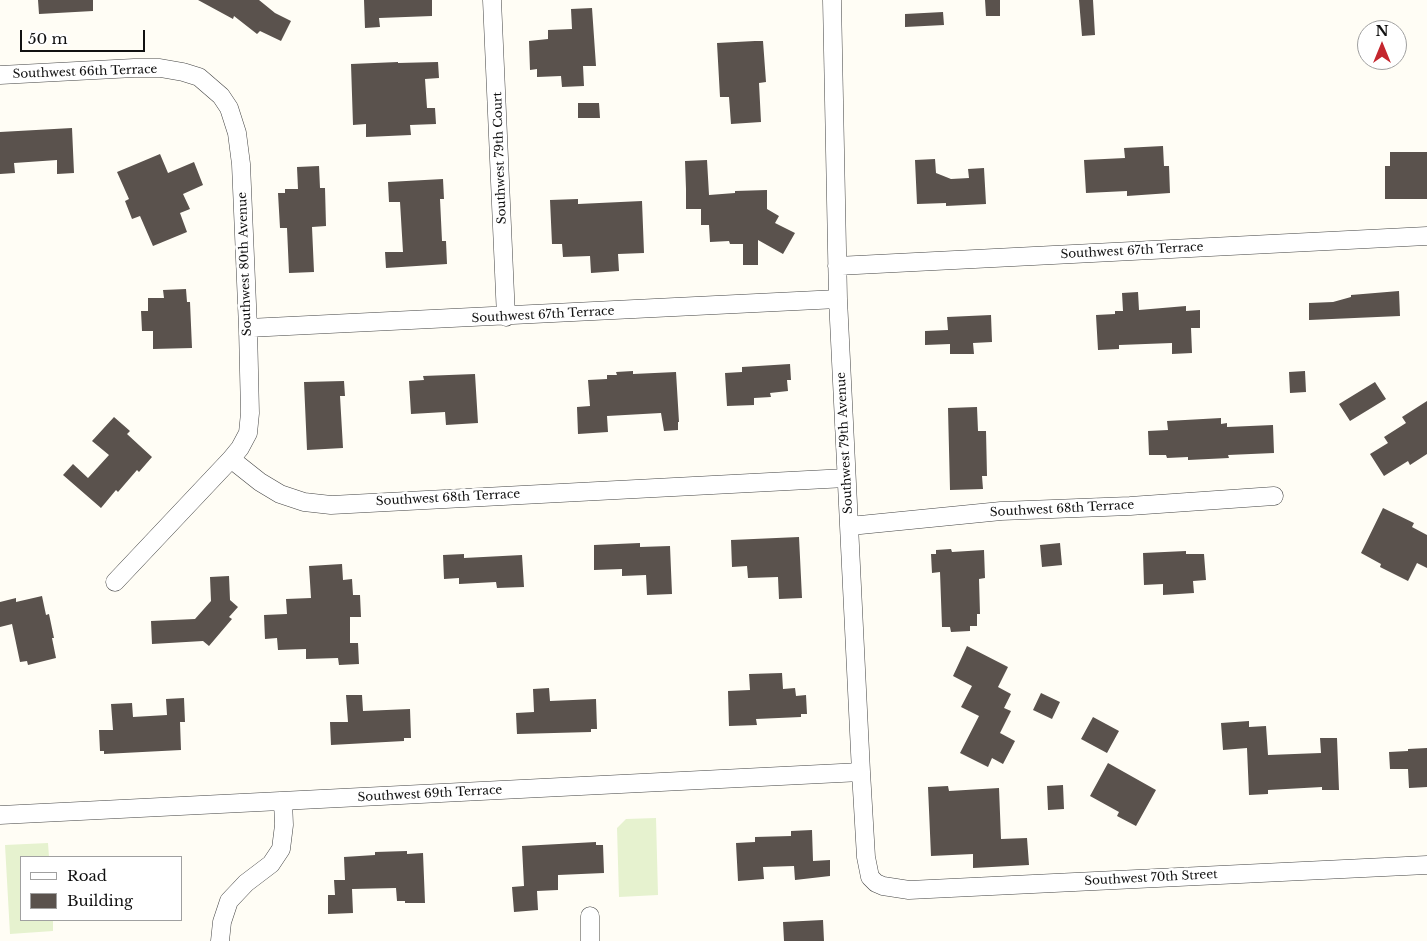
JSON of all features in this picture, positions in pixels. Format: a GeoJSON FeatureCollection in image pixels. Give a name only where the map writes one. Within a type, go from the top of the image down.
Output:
{"type":"FeatureCollection","features":[{"type":"Feature","properties":{"kind":"street","name":"Southwest 79th Court"},"geometry":{"type":"LineString","coordinates":[[492,0],[506,317]]}},
{"type":"Feature","properties":{"kind":"street","name":"Southwest 79th Avenue"},"geometry":{"type":"LineString","coordinates":[[832,0],[838,299],[846,478],[865,843],[868,870],[870,877],[876,883]]}},
{"type":"Feature","properties":{"kind":"street","name":"Southwest 66th Terrace"},"geometry":{"type":"LineString","coordinates":[[0,75],[148,68],[173,70],[199,78]]}},
{"type":"Feature","properties":{"kind":"street","name":"Southwest 80th Avenue"},"geometry":{"type":"LineString","coordinates":[[199,78],[216,90],[233,117],[241,164],[250,413],[248,433],[240,448],[231,459]]}},
{"type":"Feature","properties":{"kind":"street","name":"Southwest 67th Terrace"},"geometry":{"type":"LineString","coordinates":[[838,266],[1427,236]]}},
{"type":"Feature","properties":{"kind":"street","name":"Southwest 67th Terrace"},"geometry":{"type":"LineString","coordinates":[[248,328],[506,317],[838,299]]}},
{"type":"Feature","properties":{"kind":"street","name":"Southwest 68th Terrace"},"geometry":{"type":"LineString","coordinates":[[231,459],[260,482],[280,494],[304,502],[331,504],[846,478]]}},
{"type":"Feature","properties":{"kind":"street"},"geometry":{"type":"LineString","coordinates":[[115,582],[231,459]]}},
{"type":"Feature","properties":{"kind":"street","name":"Southwest 68th Terrace"},"geometry":{"type":"LineString","coordinates":[[850,526],[1001,511],[1130,506],[1274,496]]}},
{"type":"Feature","properties":{"kind":"street","name":"Southwest 69th Terrace"},"geometry":{"type":"LineString","coordinates":[[0,816],[861,772]]}},
{"type":"Feature","properties":{"kind":"street"},"geometry":{"type":"LineString","coordinates":[[220,941],[222,922],[229,901],[246,883],[271,864],[281,849],[284,825],[283,801]]}},
{"type":"Feature","properties":{"kind":"street","name":"Southwest 70th Street"},"geometry":{"type":"LineString","coordinates":[[876,883],[891,888],[909,890],[1427,865]]}},
{"type":"Feature","properties":{"kind":"street"},"geometry":{"type":"LineString","coordinates":[[590,916],[590,941]]}},
{"type":"Feature","properties":{"kind":"green space"},"geometry":{"type":"Polygon","coordinates":[[[656,818],[658,895],[619,897],[617,828],[626,819],[656,818]]]}},
{"type":"Feature","properties":{"kind":"green space"},"geometry":{"type":"Polygon","coordinates":[[[48,843],[49,856],[20,856],[20,921],[53,921],[53,931],[10,934],[5,845],[48,843]]]}},
{"type":"Feature","properties":{"kind":"building"},"geometry":{"type":"Polygon","coordinates":[[[38,0],[93,0],[93,11],[39,14],[38,0]]]}},
{"type":"Feature","properties":{"kind":"building"},"geometry":{"type":"Polygon","coordinates":[[[198,0],[259,0],[275,13],[291,21],[281,41],[260,31],[257,34],[234,16],[233,19],[198,0]]]}},
{"type":"Feature","properties":{"kind":"building"},"geometry":{"type":"Polygon","coordinates":[[[364,0],[432,0],[432,16],[379,18],[380,27],[365,28],[364,0]]]}},
{"type":"Feature","properties":{"kind":"building"},"geometry":{"type":"Polygon","coordinates":[[[985,0],[1000,0],[1000,16],[986,16],[985,0]]]}},
{"type":"Feature","properties":{"kind":"building"},"geometry":{"type":"Polygon","coordinates":[[[1079,0],[1093,0],[1095,35],[1082,36],[1079,0]]]}},
{"type":"Feature","properties":{"kind":"building"},"geometry":{"type":"Polygon","coordinates":[[[592,8],[596,66],[583,66],[584,86],[562,87],[561,76],[537,77],[537,69],[530,70],[529,41],[548,39],[548,30],[572,29],[571,9],[592,8]]]}},
{"type":"Feature","properties":{"kind":"building"},"geometry":{"type":"Polygon","coordinates":[[[943,12],[944,25],[905,27],[905,14],[943,12]]]}},
{"type":"Feature","properties":{"kind":"building"},"geometry":{"type":"Polygon","coordinates":[[[763,41],[766,82],[759,83],[761,122],[731,124],[729,97],[720,97],[717,43],[763,41]]]}},
{"type":"Feature","properties":{"kind":"building"},"geometry":{"type":"Polygon","coordinates":[[[438,62],[439,78],[425,79],[427,108],[435,108],[436,124],[410,125],[411,135],[366,137],[366,124],[353,125],[351,64],[438,62]]]}},
{"type":"Feature","properties":{"kind":"building"},"geometry":{"type":"Polygon","coordinates":[[[578,103],[599,103],[600,118],[578,118],[578,103]]]}},
{"type":"Feature","properties":{"kind":"building"},"geometry":{"type":"Polygon","coordinates":[[[72,128],[74,173],[57,174],[57,160],[14,163],[15,173],[0,174],[0,132],[72,128]]]}},
{"type":"Feature","properties":{"kind":"building"},"geometry":{"type":"Polygon","coordinates":[[[1163,146],[1164,166],[1169,166],[1170,193],[1127,196],[1127,191],[1086,193],[1084,160],[1125,158],[1124,148],[1163,146]]]}},
{"type":"Feature","properties":{"kind":"building"},"geometry":{"type":"Polygon","coordinates":[[[1390,152],[1427,152],[1427,199],[1385,199],[1385,166],[1390,166],[1390,152]]]}},
{"type":"Feature","properties":{"kind":"building"},"geometry":{"type":"Polygon","coordinates":[[[160,154],[168,173],[194,162],[203,185],[183,194],[190,209],[180,213],[187,232],[153,246],[140,216],[132,219],[125,201],[129,199],[117,172],[160,154]]]}},
{"type":"Feature","properties":{"kind":"building"},"geometry":{"type":"Polygon","coordinates":[[[935,159],[936,173],[951,179],[969,178],[968,169],[984,168],[986,204],[946,206],[946,203],[917,204],[915,160],[935,159]]]}},
{"type":"Feature","properties":{"kind":"building"},"geometry":{"type":"Polygon","coordinates":[[[707,160],[709,195],[735,193],[735,191],[767,190],[767,209],[779,216],[775,223],[795,233],[783,254],[758,240],[758,265],[743,265],[743,244],[730,244],[729,241],[710,242],[709,225],[701,225],[701,209],[686,209],[685,161],[707,160]]]}},
{"type":"Feature","properties":{"kind":"building"},"geometry":{"type":"Polygon","coordinates":[[[319,166],[320,188],[325,188],[326,226],[312,227],[314,272],[289,273],[287,228],[280,228],[278,193],[285,193],[285,189],[298,189],[297,167],[319,166]]]}},
{"type":"Feature","properties":{"kind":"building"},"geometry":{"type":"Polygon","coordinates":[[[443,179],[444,199],[440,199],[442,241],[446,241],[447,264],[386,268],[385,252],[403,252],[400,202],[389,202],[388,182],[443,179]]]}},
{"type":"Feature","properties":{"kind":"building"},"geometry":{"type":"Polygon","coordinates":[[[578,199],[578,204],[642,201],[644,253],[618,254],[619,271],[591,273],[590,256],[563,257],[562,244],[552,244],[550,200],[578,199]]]}},
{"type":"Feature","properties":{"kind":"building"},"geometry":{"type":"Polygon","coordinates":[[[186,289],[187,302],[190,302],[192,348],[153,349],[153,331],[142,331],[141,311],[148,311],[148,298],[164,298],[163,290],[186,289]]]}},
{"type":"Feature","properties":{"kind":"building"},"geometry":{"type":"Polygon","coordinates":[[[1399,291],[1400,316],[1309,320],[1309,303],[1333,302],[1351,297],[1351,295],[1399,291]]]}},
{"type":"Feature","properties":{"kind":"building"},"geometry":{"type":"Polygon","coordinates":[[[1138,292],[1139,310],[1186,306],[1186,311],[1200,310],[1200,328],[1191,328],[1192,353],[1172,354],[1172,343],[1119,345],[1119,349],[1098,350],[1096,315],[1115,314],[1115,311],[1123,311],[1122,293],[1138,292]]]}},
{"type":"Feature","properties":{"kind":"building"},"geometry":{"type":"Polygon","coordinates":[[[991,315],[992,342],[973,343],[974,354],[950,354],[950,344],[925,345],[925,331],[948,330],[947,317],[991,315]]]}},
{"type":"Feature","properties":{"kind":"building"},"geometry":{"type":"Polygon","coordinates":[[[790,364],[791,380],[787,380],[788,391],[770,393],[771,397],[754,398],[754,405],[727,406],[725,373],[742,372],[742,367],[790,364]]]}},
{"type":"Feature","properties":{"kind":"building"},"geometry":{"type":"Polygon","coordinates":[[[633,371],[633,374],[676,372],[678,430],[664,431],[661,413],[607,416],[608,432],[578,434],[577,407],[590,406],[588,380],[607,379],[607,375],[617,375],[616,372],[633,371]]]}},
{"type":"Feature","properties":{"kind":"building"},"geometry":{"type":"Polygon","coordinates":[[[1305,371],[1306,392],[1290,393],[1289,372],[1305,371]]]}},
{"type":"Feature","properties":{"kind":"building"},"geometry":{"type":"Polygon","coordinates":[[[475,374],[478,423],[446,425],[445,412],[411,414],[409,381],[424,380],[423,376],[475,374]]]}},
{"type":"Feature","properties":{"kind":"building"},"geometry":{"type":"Polygon","coordinates":[[[344,381],[345,396],[340,396],[343,448],[307,450],[304,382],[344,381]]]}},
{"type":"Feature","properties":{"kind":"building"},"geometry":{"type":"Polygon","coordinates":[[[1375,382],[1386,399],[1350,421],[1339,404],[1375,382]]]}},
{"type":"Feature","properties":{"kind":"building"},"geometry":{"type":"Polygon","coordinates":[[[1427,401],[1427,454],[1410,465],[1408,461],[1384,476],[1370,454],[1388,443],[1384,437],[1406,423],[1402,417],[1427,401]]]}},
{"type":"Feature","properties":{"kind":"building"},"geometry":{"type":"Polygon","coordinates":[[[977,407],[978,431],[986,431],[987,476],[982,476],[983,489],[950,490],[948,408],[977,407]]]}},
{"type":"Feature","properties":{"kind":"building"},"geometry":{"type":"Polygon","coordinates":[[[114,417],[130,431],[127,434],[152,457],[139,472],[137,470],[118,492],[116,490],[101,508],[63,475],[73,464],[88,478],[109,455],[92,441],[114,417]]]}},
{"type":"Feature","properties":{"kind":"building"},"geometry":{"type":"Polygon","coordinates":[[[1221,418],[1221,424],[1227,423],[1227,427],[1273,425],[1274,453],[1228,455],[1229,458],[1188,460],[1188,457],[1167,458],[1166,455],[1149,455],[1148,431],[1168,430],[1167,421],[1221,418]]]}},
{"type":"Feature","properties":{"kind":"building"},"geometry":{"type":"Polygon","coordinates":[[[1383,508],[1414,523],[1412,527],[1427,535],[1427,568],[1417,563],[1408,581],[1380,567],[1381,564],[1361,553],[1383,508]]]}},
{"type":"Feature","properties":{"kind":"building"},"geometry":{"type":"Polygon","coordinates":[[[799,537],[802,598],[779,599],[778,577],[748,578],[747,566],[732,567],[731,540],[799,537]]]}},
{"type":"Feature","properties":{"kind":"building"},"geometry":{"type":"Polygon","coordinates":[[[640,543],[640,547],[670,546],[672,594],[647,595],[646,575],[622,576],[622,569],[594,570],[594,545],[640,543]]]}},
{"type":"Feature","properties":{"kind":"building"},"geometry":{"type":"Polygon","coordinates":[[[1060,543],[1062,565],[1042,567],[1040,545],[1060,543]]]}},
{"type":"Feature","properties":{"kind":"building"},"geometry":{"type":"Polygon","coordinates":[[[951,549],[952,552],[984,550],[985,578],[979,579],[980,614],[977,614],[977,626],[970,626],[970,631],[951,632],[950,627],[942,627],[940,572],[932,573],[931,554],[936,554],[936,550],[951,549]]]}},
{"type":"Feature","properties":{"kind":"building"},"geometry":{"type":"Polygon","coordinates":[[[1186,551],[1186,554],[1204,554],[1206,580],[1193,581],[1194,593],[1163,595],[1163,584],[1144,585],[1143,553],[1186,551]]]}},
{"type":"Feature","properties":{"kind":"building"},"geometry":{"type":"Polygon","coordinates":[[[464,554],[464,558],[522,555],[524,587],[497,588],[496,582],[459,584],[459,578],[444,579],[443,555],[464,554]]]}},
{"type":"Feature","properties":{"kind":"building"},"geometry":{"type":"Polygon","coordinates":[[[342,564],[343,580],[352,579],[353,595],[360,595],[361,617],[350,617],[350,643],[358,643],[359,664],[339,665],[338,658],[306,659],[306,649],[278,650],[277,638],[265,639],[264,615],[287,614],[286,599],[311,598],[309,566],[342,564]]]}},
{"type":"Feature","properties":{"kind":"building"},"geometry":{"type":"Polygon","coordinates":[[[229,576],[230,600],[238,607],[229,617],[232,619],[209,646],[203,641],[152,644],[151,621],[195,619],[211,601],[210,577],[229,576]]]}},
{"type":"Feature","properties":{"kind":"building"},"geometry":{"type":"Polygon","coordinates":[[[42,596],[46,615],[49,614],[56,658],[28,665],[27,661],[20,662],[12,624],[0,627],[0,602],[16,598],[16,602],[42,596]]]}},
{"type":"Feature","properties":{"kind":"building"},"geometry":{"type":"Polygon","coordinates":[[[967,646],[1008,667],[998,687],[1011,694],[1004,708],[1011,711],[1000,733],[1015,741],[1003,764],[992,758],[988,767],[960,753],[979,716],[961,707],[972,686],[953,676],[967,646]]]}},
{"type":"Feature","properties":{"kind":"building"},"geometry":{"type":"Polygon","coordinates":[[[782,673],[783,689],[795,688],[796,696],[806,695],[807,714],[801,714],[801,717],[756,719],[757,725],[729,726],[728,691],[750,690],[749,674],[782,673]]]}},
{"type":"Feature","properties":{"kind":"building"},"geometry":{"type":"Polygon","coordinates":[[[549,688],[550,701],[596,699],[597,729],[591,729],[591,732],[517,734],[516,713],[534,712],[533,689],[549,688]]]}},
{"type":"Feature","properties":{"kind":"building"},"geometry":{"type":"Polygon","coordinates":[[[1041,693],[1060,702],[1052,719],[1033,710],[1041,693]]]}},
{"type":"Feature","properties":{"kind":"building"},"geometry":{"type":"Polygon","coordinates":[[[346,695],[362,695],[363,711],[410,709],[411,738],[404,738],[404,741],[331,745],[330,722],[348,722],[346,695]]]}},
{"type":"Feature","properties":{"kind":"building"},"geometry":{"type":"Polygon","coordinates":[[[184,698],[185,722],[180,722],[181,750],[104,754],[104,751],[100,751],[99,730],[113,730],[111,704],[132,703],[133,717],[167,715],[166,699],[184,698]]]}},
{"type":"Feature","properties":{"kind":"building"},"geometry":{"type":"Polygon","coordinates":[[[1093,717],[1119,731],[1107,753],[1081,739],[1093,717]]]}},
{"type":"Feature","properties":{"kind":"building"},"geometry":{"type":"Polygon","coordinates":[[[1249,721],[1249,727],[1266,726],[1268,755],[1321,753],[1320,738],[1337,738],[1339,790],[1322,790],[1322,787],[1268,790],[1268,794],[1249,795],[1247,748],[1223,750],[1221,723],[1249,721]]]}},
{"type":"Feature","properties":{"kind":"building"},"geometry":{"type":"Polygon","coordinates":[[[1427,748],[1427,787],[1409,788],[1408,769],[1390,769],[1389,752],[1427,748]]]}},
{"type":"Feature","properties":{"kind":"building"},"geometry":{"type":"Polygon","coordinates":[[[1108,763],[1156,790],[1136,826],[1117,816],[1119,812],[1090,796],[1108,763]]]}},
{"type":"Feature","properties":{"kind":"building"},"geometry":{"type":"Polygon","coordinates":[[[1063,785],[1064,809],[1048,810],[1047,786],[1063,785]]]}},
{"type":"Feature","properties":{"kind":"building"},"geometry":{"type":"Polygon","coordinates":[[[948,786],[949,791],[999,788],[1001,839],[1027,838],[1029,865],[973,868],[973,854],[931,856],[928,787],[948,786]]]}},
{"type":"Feature","properties":{"kind":"building"},"geometry":{"type":"Polygon","coordinates":[[[812,830],[813,861],[830,860],[830,876],[795,880],[794,866],[763,867],[764,879],[738,881],[736,843],[755,842],[755,837],[791,836],[791,831],[812,830]]]}},
{"type":"Feature","properties":{"kind":"building"},"geometry":{"type":"Polygon","coordinates":[[[596,842],[596,845],[603,845],[604,873],[558,875],[558,890],[537,891],[538,910],[514,912],[512,887],[524,886],[522,846],[596,842]]]}},
{"type":"Feature","properties":{"kind":"building"},"geometry":{"type":"Polygon","coordinates":[[[407,851],[407,854],[423,853],[425,903],[397,901],[396,888],[352,889],[353,913],[328,914],[328,895],[335,895],[334,880],[345,880],[344,857],[375,855],[375,852],[407,851]]]}},
{"type":"Feature","properties":{"kind":"building"},"geometry":{"type":"Polygon","coordinates":[[[823,920],[824,941],[784,941],[783,922],[823,920]]]}}]}
